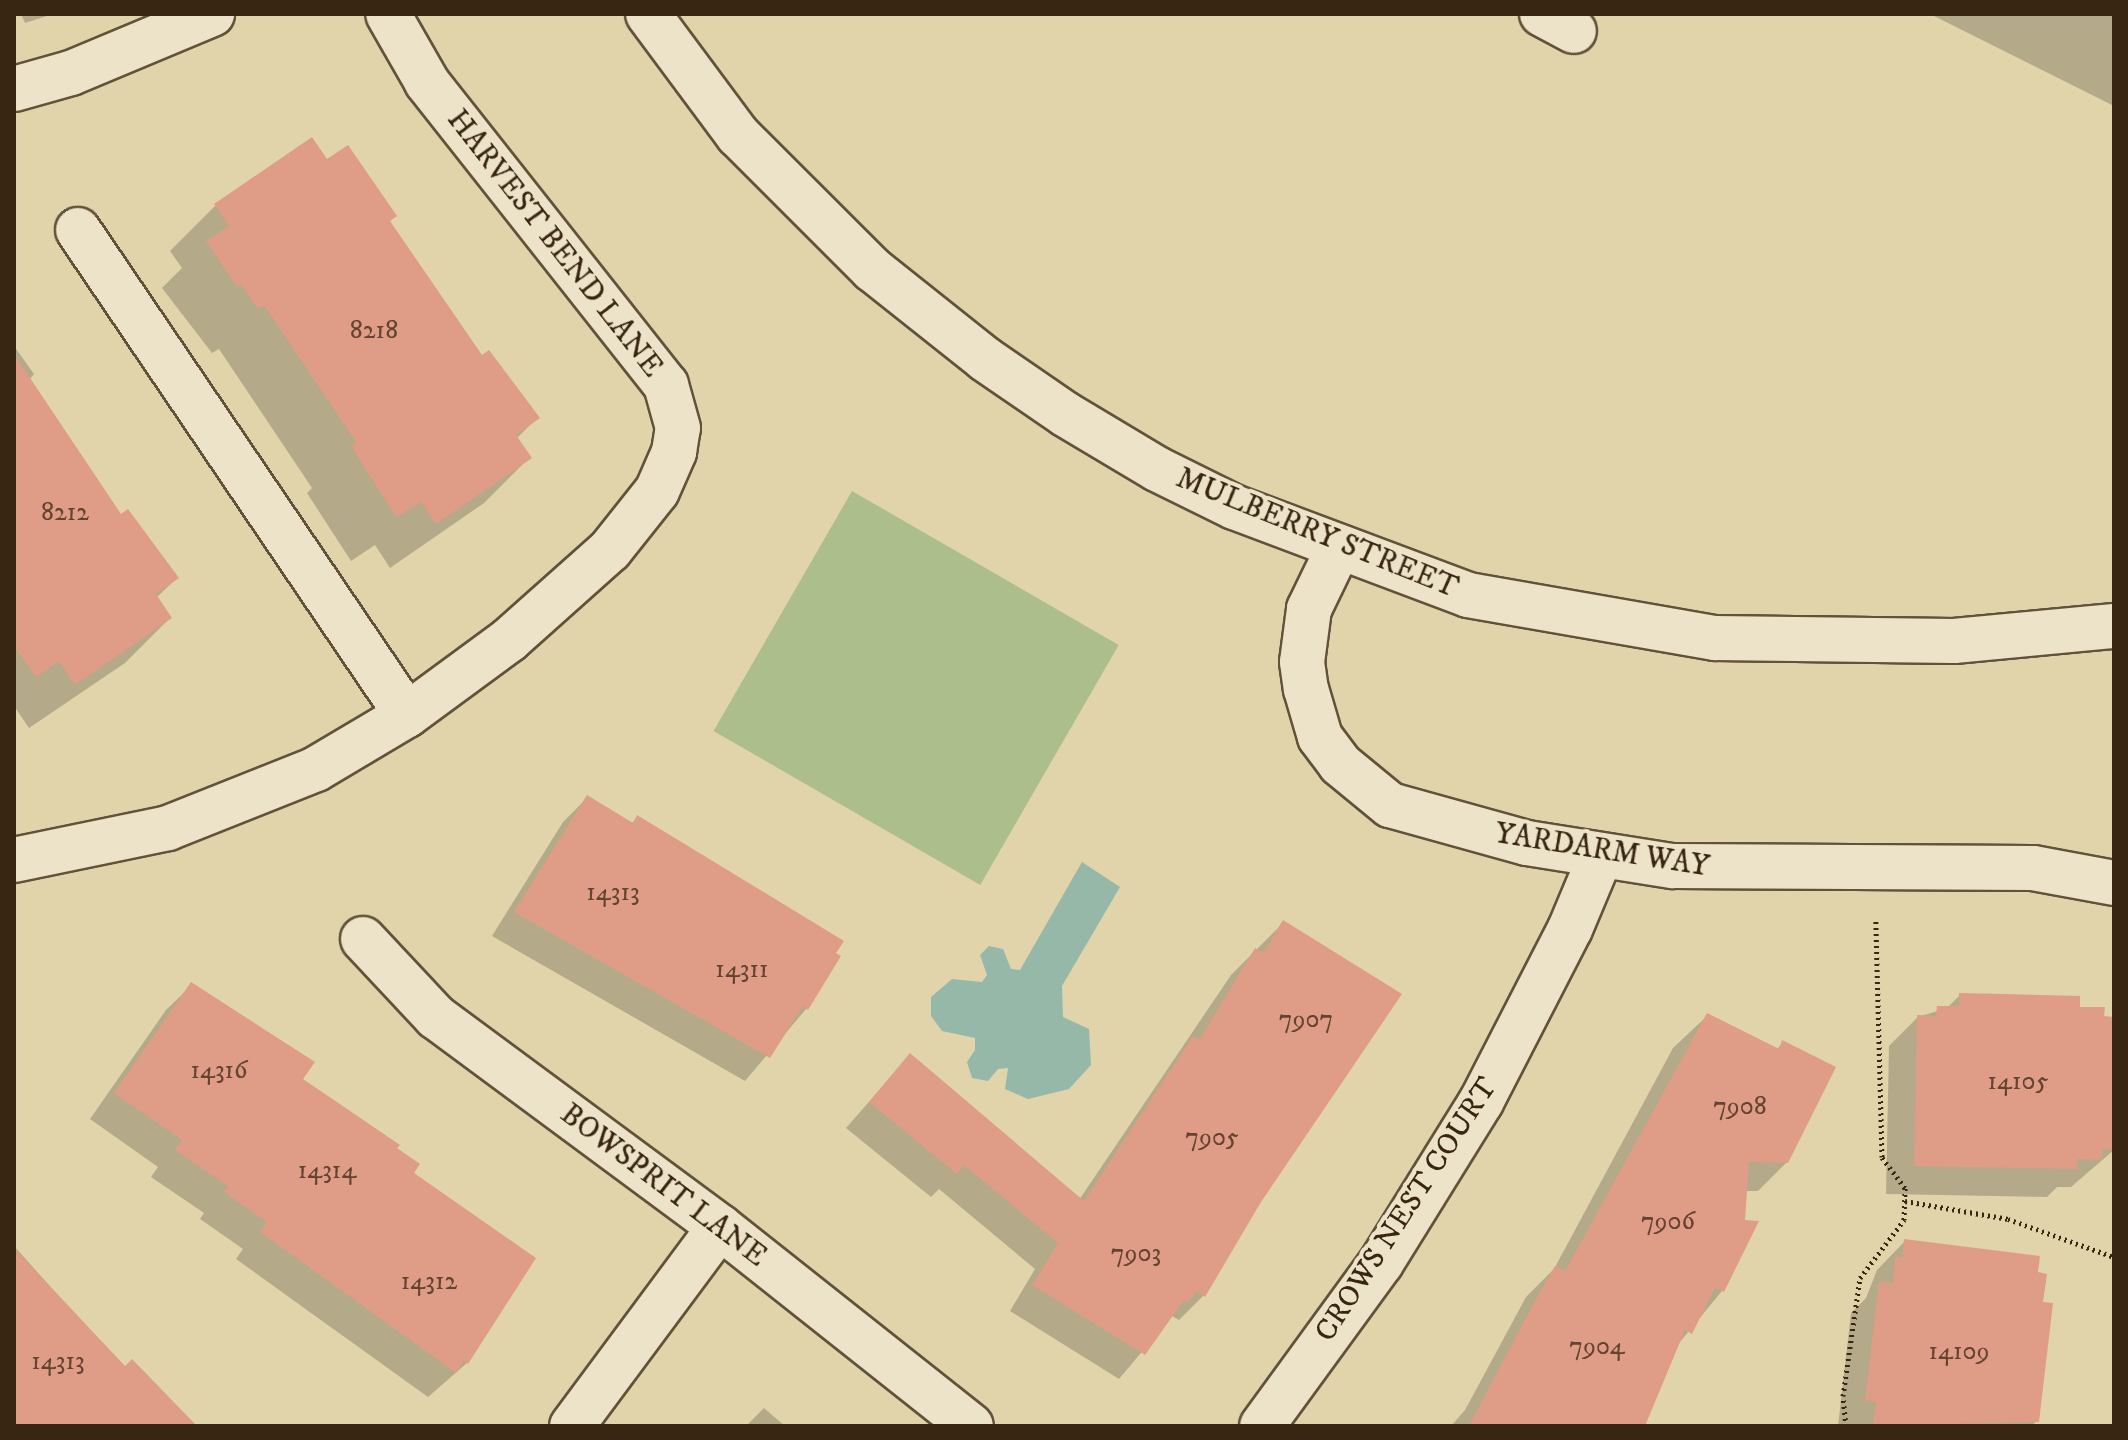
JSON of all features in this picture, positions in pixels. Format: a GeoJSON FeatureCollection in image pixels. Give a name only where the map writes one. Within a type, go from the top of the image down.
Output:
{"type":"FeatureCollection","features":[{"type":"Feature","properties":{"kind":"street"},"geometry":{"type":"LineString","coordinates":[[14,89],[71,73],[212,14]]}},
{"type":"Feature","properties":{"kind":"street","name":"HARVEST BEND LANE"},"geometry":{"type":"LineString","coordinates":[[14,860],[217,812],[316,769],[407,715],[509,640],[610,550],[657,491],[674,452],[678,428],[666,385],[427,82],[388,14]]}},
{"type":"Feature","properties":{"kind":"street","name":"MULBERRY STREET"},"geometry":{"type":"LineString","coordinates":[[648,14],[738,135],[802,203],[872,269],[985,359],[1157,469],[1234,507],[1468,595],[1715,638],[1954,641],[2114,626]]}},
{"type":"Feature","properties":{"kind":"street"},"geometry":{"type":"LineString","coordinates":[[78,230],[407,715]]}},
{"type":"Feature","properties":{"kind":"street","name":"YARDARM WAY"},"geometry":{"type":"LineString","coordinates":[[1339,547],[1309,609],[1302,662],[1312,718],[1340,764],[1390,805],[1450,824],[1601,855],[1719,870],[2033,868],[2114,883]]}},
{"type":"Feature","properties":{"kind":"street","name":"CROWS NEST COURT"},"geometry":{"type":"LineString","coordinates":[[1262,1426],[1381,1263],[1481,1102],[1570,929],[1601,855]]}},
{"type":"Feature","properties":{"kind":"street","name":"BOWSPRIT LANE"},"geometry":{"type":"LineString","coordinates":[[363,939],[436,1017],[720,1227],[971,1426]]}},
{"type":"Feature","properties":{"kind":"street"},"geometry":{"type":"LineString","coordinates":[[572,1426],[720,1227]]}},
{"type":"Feature","properties":{"kind":"path"},"geometry":{"type":"LineString","coordinates":[[1846,1426],[1843,1396],[1860,1278],[1904,1220],[1905,1201],[1905,1188],[1882,1157],[1875,867]]}},
{"type":"Feature","properties":{"kind":"path"},"geometry":{"type":"LineString","coordinates":[[1905,1201],[2008,1219],[2114,1257]]}},
{"type":"Feature","properties":{"kind":"green space"},"geometry":{"type":"Polygon","coordinates":[[[852,491],[1119,645],[980,885],[714,731],[852,491]]]}},
{"type":"Feature","properties":{"kind":"shaded area"},"geometry":{"type":"Polygon","coordinates":[[[1082,862],[1120,887],[1062,986],[1063,1017],[1089,1029],[1091,1065],[1069,1089],[1028,1099],[1005,1089],[1008,1068],[998,1069],[988,1081],[972,1078],[967,1062],[975,1050],[975,1038],[942,1031],[931,1016],[931,997],[952,979],[982,982],[987,975],[980,955],[989,946],[1003,949],[1011,969],[1020,970],[1082,862]]]}},
{"type":"Feature","properties":{"kind":"building"},"geometry":{"type":"Polygon","coordinates":[[[312,137],[327,159],[348,145],[397,216],[390,221],[482,355],[489,350],[540,418],[516,435],[532,458],[436,524],[421,502],[396,517],[351,446],[356,442],[264,305],[258,309],[241,284],[237,287],[206,241],[229,226],[214,204],[312,137]]]}},
{"type":"Feature","properties":{"kind":"building"},"geometry":{"type":"Polygon","coordinates":[[[14,354],[121,514],[128,509],[179,578],[156,594],[172,618],[75,685],[59,661],[36,677],[14,646],[14,354]]]}},
{"type":"Feature","properties":{"kind":"building"},"geometry":{"type":"Polygon","coordinates":[[[587,795],[633,823],[637,815],[844,941],[836,953],[841,956],[808,1010],[803,1006],[770,1058],[514,912],[587,795]]]}},
{"type":"Feature","properties":{"kind":"building"},"geometry":{"type":"Polygon","coordinates":[[[1283,920],[1402,994],[1261,1202],[1205,1297],[1196,1291],[1188,1303],[1184,1300],[1145,1355],[1032,1285],[1058,1243],[964,1165],[957,1174],[869,1102],[910,1053],[1084,1201],[1193,1036],[1199,1040],[1255,948],[1263,953],[1283,920]]]}},
{"type":"Feature","properties":{"kind":"building"},"geometry":{"type":"Polygon","coordinates":[[[191,982],[315,1062],[303,1079],[400,1145],[397,1148],[420,1164],[414,1173],[536,1258],[468,1364],[464,1361],[456,1373],[260,1232],[267,1222],[224,1192],[228,1186],[175,1150],[182,1140],[114,1093],[191,982]]]}},
{"type":"Feature","properties":{"kind":"building"},"geometry":{"type":"Polygon","coordinates":[[[1959,993],[2080,996],[2080,1007],[2105,1007],[2104,1016],[2114,1017],[2114,1150],[2102,1149],[2102,1160],[2077,1159],[2077,1169],[1914,1166],[1917,1015],[1936,1016],[1937,1006],[1959,1006],[1959,993]]]}},
{"type":"Feature","properties":{"kind":"building"},"geometry":{"type":"Polygon","coordinates":[[[1707,1013],[1779,1049],[1782,1040],[1836,1067],[1788,1163],[1749,1162],[1745,1220],[1759,1221],[1724,1292],[1715,1287],[1692,1334],[1685,1330],[1645,1426],[1469,1426],[1555,1266],[1565,1271],[1707,1013]]]}},
{"type":"Feature","properties":{"kind":"building"},"geometry":{"type":"Polygon","coordinates":[[[1904,1239],[2040,1256],[2038,1272],[2047,1274],[2043,1302],[2053,1303],[2039,1422],[1873,1426],[1876,1402],[1865,1400],[1879,1282],[1893,1283],[1895,1257],[1902,1258],[1904,1239]]]}},
{"type":"Feature","properties":{"kind":"building"},"geometry":{"type":"Polygon","coordinates":[[[14,1248],[125,1366],[132,1359],[197,1426],[14,1426],[14,1248]]]}}]}
